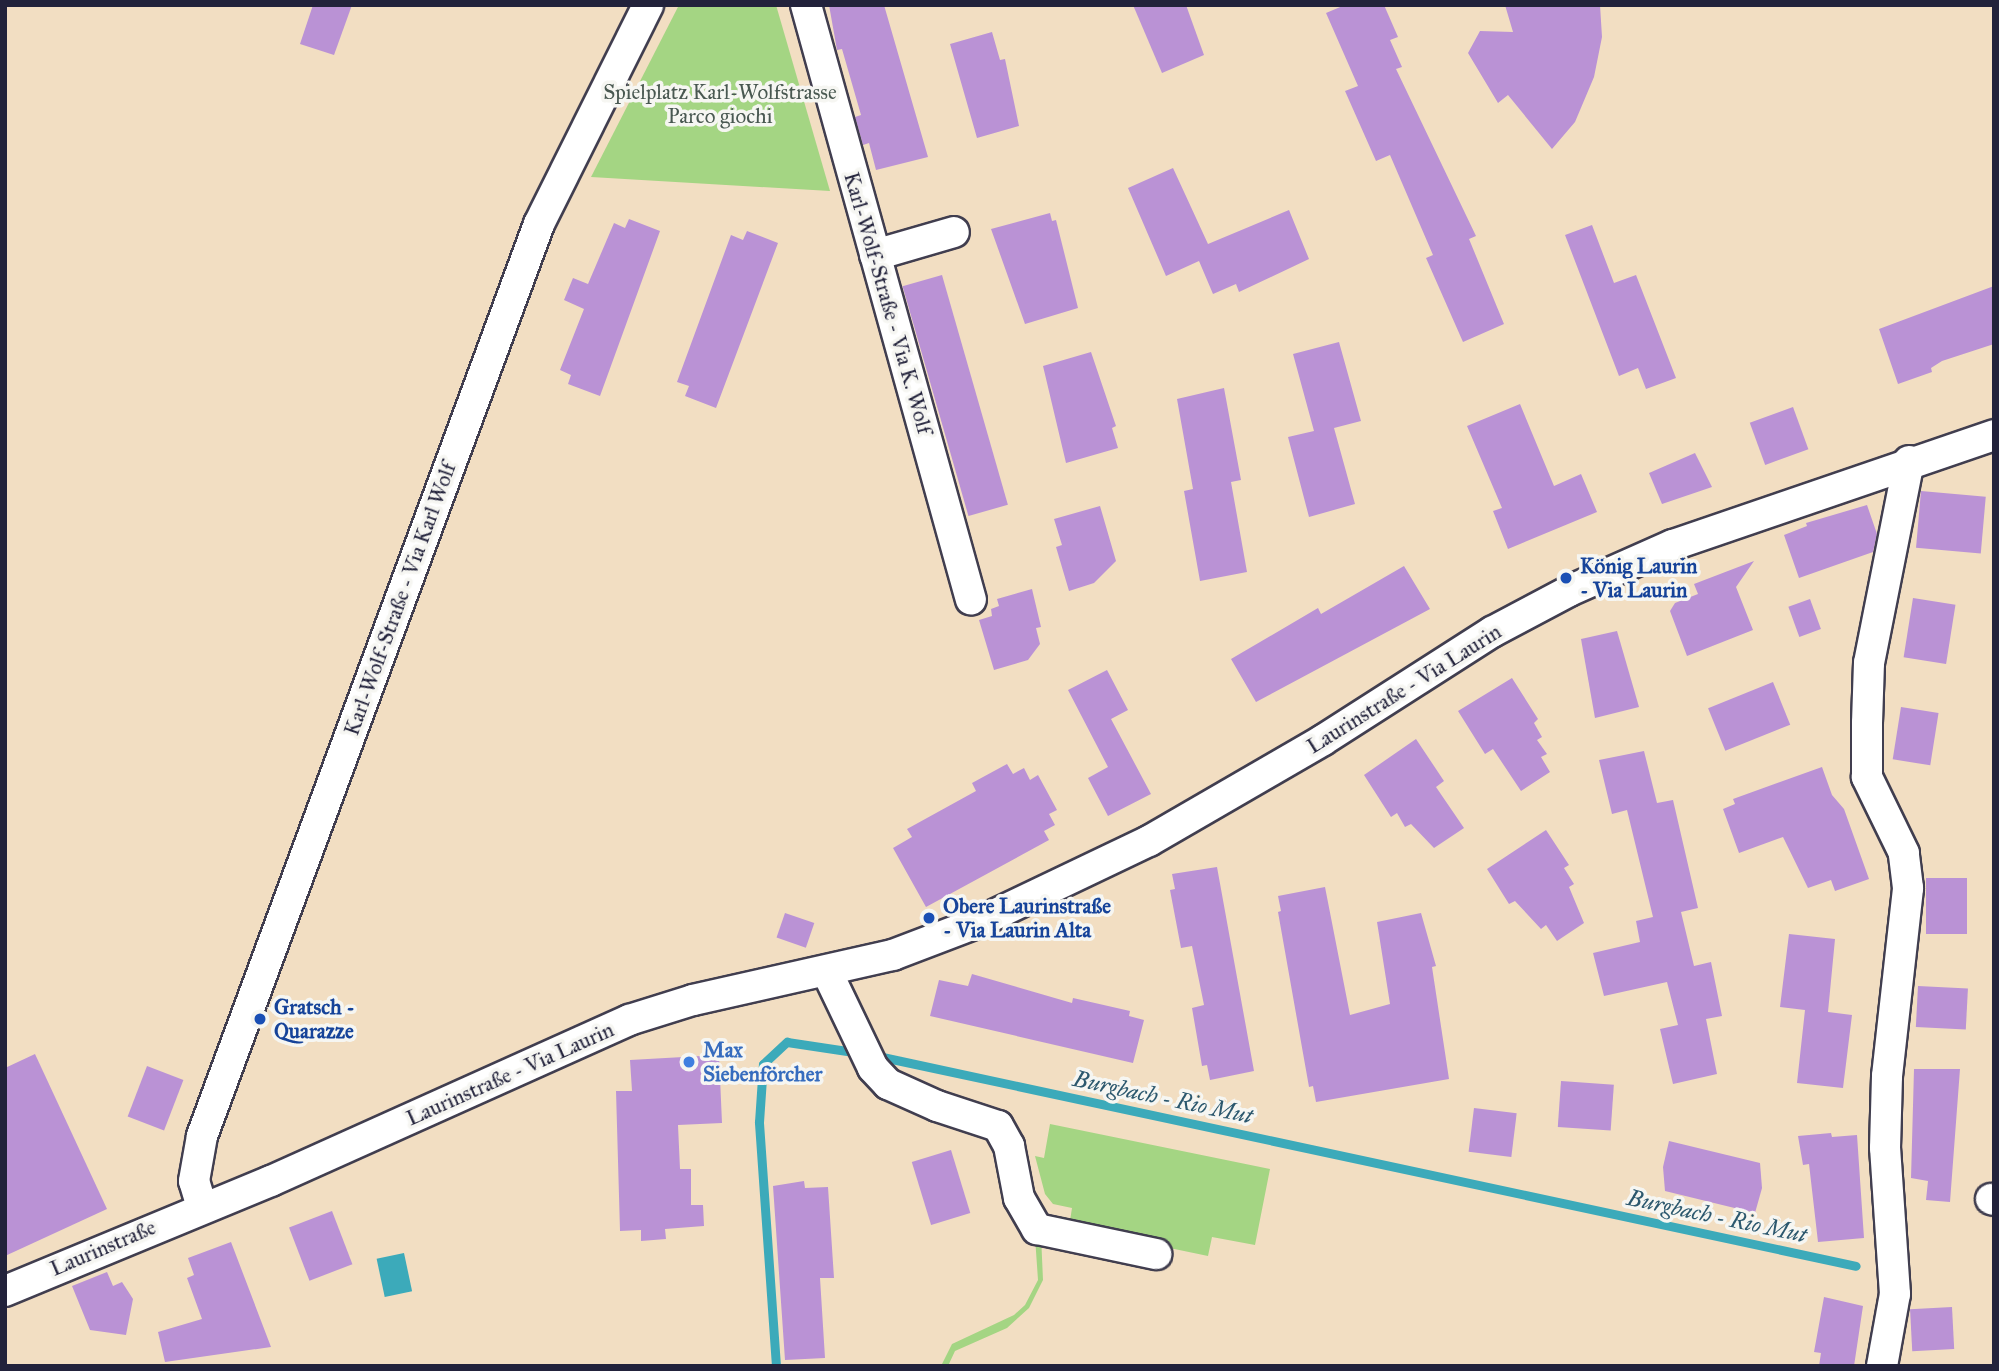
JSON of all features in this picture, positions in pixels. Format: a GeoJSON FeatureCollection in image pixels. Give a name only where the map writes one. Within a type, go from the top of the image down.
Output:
{"type":"FeatureCollection","features":[{"type":"Feature","properties":{"kind":"street","name":"Karl-Wolf-Straße - Via Karl Wolf"},"geometry":{"type":"LineString","coordinates":[[202,1207],[194,1181],[202,1136],[529,250],[589,115],[648,5]]}},
{"type":"Feature","properties":{"kind":"street","name":"Karl-Wolf-Straße - Via K. Wolf"},"geometry":{"type":"LineString","coordinates":[[806,5],[971,600]]}},
{"type":"Feature","properties":{"kind":"street"},"geometry":{"type":"LineString","coordinates":[[875,256],[954,232]]}},
{"type":"Feature","properties":{"kind":"street","name":"Laurinstraße - Via Laurin"},"geometry":{"type":"LineString","coordinates":[[202,1207],[271,1181],[629,1020],[692,1000],[828,972],[936,940],[1149,841],[1323,740],[1492,632],[1569,591],[1673,545],[1909,461],[1994,435]]}},
{"type":"Feature","properties":{"kind":"street"},"geometry":{"type":"LineString","coordinates":[[1882,1366],[1895,1294],[1885,1148],[1887,1076],[1908,888],[1904,853],[1867,777],[1867,723],[1869,663],[1909,461]]}},
{"type":"Feature","properties":{"kind":"street"},"geometry":{"type":"LineString","coordinates":[[828,972],[873,1068],[888,1084],[998,1126],[1009,1146],[1018,1198],[1037,1229],[1156,1254]]}},
{"type":"Feature","properties":{"kind":"street","name":"Laurinstraße"},"geometry":{"type":"LineString","coordinates":[[5,1291],[202,1207]]}},
{"type":"Feature","properties":{"kind":"green space","name":"Spielplatz Karl-Wolfstrasse Parco giochi"},"geometry":{"type":"Polygon","coordinates":[[[679,5],[776,5],[830,191],[591,177],[679,5]]]}},
{"type":"Feature","properties":{"kind":"green space"},"geometry":{"type":"Polygon","coordinates":[[[1050,1124],[1270,1169],[1255,1245],[1212,1237],[1208,1256],[1069,1227],[1072,1208],[1053,1204],[1045,1194],[1035,1156],[1044,1158],[1050,1124]]]}},
{"type":"Feature","properties":{"kind":"green space"},"geometry":{"type":"Polygon","coordinates":[[[1041,1235],[1043,1280],[1029,1308],[1007,1328],[955,1351],[948,1366],[941,1366],[952,1344],[1014,1315],[1025,1305],[1038,1280],[1035,1237],[1041,1235]]]}},
{"type":"Feature","properties":{"kind":"water"},"geometry":{"type":"Polygon","coordinates":[[[404,1253],[412,1291],[385,1297],[377,1259],[404,1253]]]}},
{"type":"Feature","properties":{"kind":"building"},"geometry":{"type":"Polygon","coordinates":[[[313,5],[352,5],[334,55],[300,44],[313,5]]]}},
{"type":"Feature","properties":{"kind":"building"},"geometry":{"type":"Polygon","coordinates":[[[829,5],[884,5],[928,157],[876,170],[869,143],[863,145],[855,117],[861,115],[842,49],[837,50],[829,5]]]}},
{"type":"Feature","properties":{"kind":"building"},"geometry":{"type":"Polygon","coordinates":[[[1133,5],[1186,5],[1204,55],[1162,73],[1133,5]]]}},
{"type":"Feature","properties":{"kind":"building"},"geometry":{"type":"Polygon","coordinates":[[[1345,5],[1384,5],[1398,37],[1390,40],[1402,67],[1396,69],[1476,236],[1469,239],[1504,324],[1463,342],[1426,258],[1433,255],[1390,155],[1376,161],[1345,91],[1358,86],[1326,13],[1345,5]]]}},
{"type":"Feature","properties":{"kind":"building"},"geometry":{"type":"Polygon","coordinates":[[[1505,5],[1600,5],[1602,37],[1594,77],[1575,122],[1552,149],[1508,95],[1498,103],[1468,53],[1480,31],[1513,32],[1505,5]]]}},
{"type":"Feature","properties":{"kind":"building"},"geometry":{"type":"Polygon","coordinates":[[[992,32],[1000,60],[1005,59],[1019,126],[977,138],[950,44],[992,32]]]}},
{"type":"Feature","properties":{"kind":"building"},"geometry":{"type":"Polygon","coordinates":[[[1173,168],[1208,244],[1289,210],[1309,259],[1239,292],[1236,284],[1213,294],[1199,261],[1166,276],[1128,188],[1173,168]]]}},
{"type":"Feature","properties":{"kind":"building"},"geometry":{"type":"Polygon","coordinates":[[[1050,213],[1052,221],[1056,220],[1078,308],[1025,324],[991,229],[1050,213]]]}},
{"type":"Feature","properties":{"kind":"building"},"geometry":{"type":"Polygon","coordinates":[[[629,219],[660,231],[600,396],[568,384],[571,375],[560,370],[584,309],[564,300],[573,278],[588,284],[614,223],[625,228],[629,219]]]}},
{"type":"Feature","properties":{"kind":"building"},"geometry":{"type":"Polygon","coordinates":[[[1592,225],[1614,283],[1636,275],[1676,378],[1646,389],[1638,368],[1619,376],[1565,235],[1592,225]]]}},
{"type":"Feature","properties":{"kind":"building"},"geometry":{"type":"Polygon","coordinates":[[[747,231],[778,243],[716,408],[685,396],[689,386],[677,382],[731,235],[743,240],[747,231]]]}},
{"type":"Feature","properties":{"kind":"building"},"geometry":{"type":"Polygon","coordinates":[[[942,275],[1008,505],[968,516],[903,286],[942,275]]]}},
{"type":"Feature","properties":{"kind":"building"},"geometry":{"type":"Polygon","coordinates":[[[1994,286],[1994,344],[1942,361],[1931,368],[1932,372],[1898,384],[1879,329],[1994,286]]]}},
{"type":"Feature","properties":{"kind":"building"},"geometry":{"type":"Polygon","coordinates":[[[1339,342],[1361,421],[1334,428],[1355,504],[1309,517],[1288,437],[1314,431],[1293,354],[1339,342]]]}},
{"type":"Feature","properties":{"kind":"building"},"geometry":{"type":"Polygon","coordinates":[[[1091,352],[1116,426],[1112,428],[1118,448],[1066,463],[1043,366],[1091,352]]]}},
{"type":"Feature","properties":{"kind":"building"},"geometry":{"type":"Polygon","coordinates":[[[1224,388],[1241,480],[1231,482],[1247,572],[1200,581],[1184,491],[1193,489],[1177,399],[1224,388]]]}},
{"type":"Feature","properties":{"kind":"building"},"geometry":{"type":"Polygon","coordinates":[[[1520,404],[1554,486],[1581,474],[1597,512],[1508,549],[1493,511],[1502,508],[1467,426],[1520,404]]]}},
{"type":"Feature","properties":{"kind":"building"},"geometry":{"type":"Polygon","coordinates":[[[1793,407],[1808,449],[1765,465],[1750,423],[1793,407]]]}},
{"type":"Feature","properties":{"kind":"building"},"geometry":{"type":"Polygon","coordinates":[[[1695,453],[1712,487],[1662,504],[1649,473],[1695,453]]]}},
{"type":"Feature","properties":{"kind":"building"},"geometry":{"type":"Polygon","coordinates":[[[1921,491],[1986,497],[1981,553],[1916,548],[1921,491]]]}},
{"type":"Feature","properties":{"kind":"building"},"geometry":{"type":"Polygon","coordinates":[[[1867,505],[1877,534],[1873,552],[1799,578],[1784,535],[1807,526],[1806,523],[1867,505]]]}},
{"type":"Feature","properties":{"kind":"building"},"geometry":{"type":"Polygon","coordinates":[[[1100,506],[1116,561],[1094,583],[1069,591],[1056,547],[1062,545],[1054,519],[1100,506]]]}},
{"type":"Feature","properties":{"kind":"building"},"geometry":{"type":"Polygon","coordinates":[[[1754,561],[1736,587],[1753,630],[1687,656],[1670,611],[1675,603],[1698,594],[1694,584],[1754,561]]]}},
{"type":"Feature","properties":{"kind":"building"},"geometry":{"type":"Polygon","coordinates":[[[1404,566],[1430,609],[1256,702],[1231,659],[1318,608],[1321,614],[1404,566]]]}},
{"type":"Feature","properties":{"kind":"building"},"geometry":{"type":"Polygon","coordinates":[[[1032,589],[1041,627],[1036,628],[1040,644],[1028,660],[994,670],[979,620],[992,616],[991,609],[999,606],[997,599],[1032,589]]]}},
{"type":"Feature","properties":{"kind":"building"},"geometry":{"type":"Polygon","coordinates":[[[1913,598],[1955,605],[1946,664],[1904,657],[1913,598]]]}},
{"type":"Feature","properties":{"kind":"building"},"geometry":{"type":"Polygon","coordinates":[[[1810,599],[1821,629],[1799,637],[1788,607],[1810,599]]]}},
{"type":"Feature","properties":{"kind":"building"},"geometry":{"type":"Polygon","coordinates":[[[1617,631],[1639,707],[1595,718],[1581,639],[1617,631]]]}},
{"type":"Feature","properties":{"kind":"building"},"geometry":{"type":"Polygon","coordinates":[[[1107,670],[1128,710],[1111,719],[1151,794],[1108,816],[1088,778],[1108,767],[1068,690],[1107,670]]]}},
{"type":"Feature","properties":{"kind":"building"},"geometry":{"type":"Polygon","coordinates":[[[1512,678],[1538,719],[1534,723],[1542,737],[1537,740],[1547,754],[1541,757],[1550,772],[1521,791],[1493,749],[1485,754],[1458,711],[1512,678]]]}},
{"type":"Feature","properties":{"kind":"building"},"geometry":{"type":"Polygon","coordinates":[[[1773,682],[1790,725],[1725,751],[1708,708],[1773,682]]]}},
{"type":"Feature","properties":{"kind":"building"},"geometry":{"type":"Polygon","coordinates":[[[1901,707],[1939,713],[1930,765],[1893,759],[1901,707]]]}},
{"type":"Feature","properties":{"kind":"building"},"geometry":{"type":"Polygon","coordinates":[[[1416,739],[1444,781],[1436,787],[1464,828],[1434,848],[1411,824],[1405,827],[1397,813],[1391,817],[1364,775],[1416,739]]]}},
{"type":"Feature","properties":{"kind":"building"},"geometry":{"type":"Polygon","coordinates":[[[1644,751],[1657,803],[1673,800],[1698,908],[1681,912],[1694,966],[1711,962],[1722,1016],[1706,1019],[1717,1074],[1673,1084],[1660,1029],[1678,1025],[1667,982],[1604,996],[1593,953],[1640,942],[1636,921],[1653,917],[1627,810],[1612,814],[1599,760],[1644,751]]]}},
{"type":"Feature","properties":{"kind":"building"},"geometry":{"type":"Polygon","coordinates":[[[1007,764],[1013,774],[1024,768],[1030,780],[1038,775],[1057,810],[1049,814],[1055,825],[1044,831],[1049,840],[926,907],[893,848],[912,837],[907,829],[976,791],[972,783],[1007,764]]]}},
{"type":"Feature","properties":{"kind":"building"},"geometry":{"type":"Polygon","coordinates":[[[1822,767],[1832,795],[1844,809],[1869,879],[1835,891],[1831,880],[1808,888],[1783,837],[1739,853],[1723,809],[1735,804],[1733,799],[1822,767]]]}},
{"type":"Feature","properties":{"kind":"building"},"geometry":{"type":"Polygon","coordinates":[[[1546,830],[1569,865],[1564,868],[1574,884],[1569,887],[1584,923],[1557,941],[1546,925],[1541,929],[1515,901],[1509,904],[1487,869],[1546,830]]]}},
{"type":"Feature","properties":{"kind":"building"},"geometry":{"type":"Polygon","coordinates":[[[1217,867],[1254,1071],[1210,1080],[1207,1065],[1202,1066],[1192,1008],[1204,1005],[1192,946],[1181,948],[1170,890],[1175,889],[1172,874],[1217,867]]]}},
{"type":"Feature","properties":{"kind":"building"},"geometry":{"type":"Polygon","coordinates":[[[1926,878],[1967,878],[1967,934],[1926,934],[1926,878]]]}},
{"type":"Feature","properties":{"kind":"building"},"geometry":{"type":"Polygon","coordinates":[[[1325,887],[1350,1015],[1390,1004],[1377,922],[1421,913],[1436,966],[1432,967],[1449,1079],[1316,1102],[1313,1086],[1309,1087],[1278,912],[1281,911],[1278,896],[1325,887]]]}},
{"type":"Feature","properties":{"kind":"building"},"geometry":{"type":"Polygon","coordinates":[[[785,913],[814,923],[806,948],[777,938],[785,913]]]}},
{"type":"Feature","properties":{"kind":"building"},"geometry":{"type":"Polygon","coordinates":[[[1789,934],[1835,939],[1828,1012],[1852,1015],[1843,1088],[1797,1083],[1805,1010],[1780,1007],[1789,934]]]}},
{"type":"Feature","properties":{"kind":"building"},"geometry":{"type":"Polygon","coordinates":[[[972,974],[1072,1003],[1073,998],[1130,1011],[1129,1016],[1144,1020],[1133,1063],[930,1016],[939,980],[968,986],[972,974]]]}},
{"type":"Feature","properties":{"kind":"building"},"geometry":{"type":"Polygon","coordinates":[[[1918,986],[1968,989],[1966,1030],[1916,1027],[1918,986]]]}},
{"type":"Feature","properties":{"kind":"building"},"geometry":{"type":"Polygon","coordinates":[[[35,1054],[107,1209],[5,1256],[5,1068],[35,1054]]]}},
{"type":"Feature","properties":{"kind":"building"},"geometry":{"type":"Polygon","coordinates":[[[719,1055],[722,1123],[678,1125],[680,1169],[691,1169],[691,1205],[703,1205],[704,1226],[665,1229],[666,1239],[641,1241],[641,1230],[620,1231],[616,1091],[632,1091],[630,1060],[719,1055]]]}},
{"type":"Feature","properties":{"kind":"building"},"geometry":{"type":"Polygon","coordinates":[[[147,1066],[183,1080],[164,1130],[128,1116],[147,1066]]]}},
{"type":"Feature","properties":{"kind":"building"},"geometry":{"type":"Polygon","coordinates":[[[1914,1069],[1960,1069],[1950,1202],[1926,1200],[1928,1181],[1911,1178],[1914,1069]]]}},
{"type":"Feature","properties":{"kind":"building"},"geometry":{"type":"Polygon","coordinates":[[[1561,1081],[1614,1085],[1611,1131],[1558,1127],[1561,1081]]]}},
{"type":"Feature","properties":{"kind":"building"},"geometry":{"type":"Polygon","coordinates":[[[1474,1108],[1517,1113],[1511,1157],[1469,1152],[1474,1108]]]}},
{"type":"Feature","properties":{"kind":"building"},"geometry":{"type":"Polygon","coordinates":[[[1831,1133],[1832,1137],[1857,1135],[1864,1238],[1818,1242],[1809,1164],[1803,1165],[1798,1136],[1831,1133]]]}},
{"type":"Feature","properties":{"kind":"building"},"geometry":{"type":"Polygon","coordinates":[[[1669,1141],[1760,1163],[1762,1188],[1755,1213],[1665,1191],[1663,1167],[1669,1141]]]}},
{"type":"Feature","properties":{"kind":"building"},"geometry":{"type":"Polygon","coordinates":[[[951,1150],[970,1213],[931,1225],[912,1162],[951,1150]]]}},
{"type":"Feature","properties":{"kind":"building"},"geometry":{"type":"Polygon","coordinates":[[[804,1181],[805,1188],[828,1187],[834,1278],[820,1278],[825,1358],[785,1360],[773,1186],[804,1181]]]}},
{"type":"Feature","properties":{"kind":"building"},"geometry":{"type":"Polygon","coordinates":[[[332,1211],[352,1264],[309,1281],[289,1227],[332,1211]]]}},
{"type":"Feature","properties":{"kind":"building"},"geometry":{"type":"Polygon","coordinates":[[[231,1242],[271,1347],[165,1362],[158,1332],[202,1319],[187,1278],[194,1275],[188,1258],[231,1242]]]}},
{"type":"Feature","properties":{"kind":"building"},"geometry":{"type":"Polygon","coordinates":[[[107,1272],[113,1286],[122,1282],[133,1299],[126,1335],[90,1330],[72,1286],[107,1272]]]}},
{"type":"Feature","properties":{"kind":"building"},"geometry":{"type":"Polygon","coordinates":[[[1824,1297],[1863,1306],[1854,1366],[1819,1366],[1821,1353],[1814,1352],[1824,1297]]]}},
{"type":"Feature","properties":{"kind":"building"},"geometry":{"type":"Polygon","coordinates":[[[1952,1307],[1954,1349],[1912,1351],[1910,1309],[1952,1307]]]}},
{"type":"Feature","properties":{"kind":"waterway","name":"Burgbach - Rio Mut"},"geometry":{"type":"LineString","coordinates":[[776,1366],[759,1122],[763,1064],[787,1042],[860,1053]]}},
{"type":"Feature","properties":{"kind":"waterway","name":"Burgbach - Rio Mut"},"geometry":{"type":"LineString","coordinates":[[873,1055],[1856,1266]]}},
{"type":"Feature","properties":{"kind":"place","name":"König Laurin - Via Laurin"},"geometry":{"type":"Point","coordinates":[1566,578]}},
{"type":"Feature","properties":{"kind":"place","name":"Obere Laurinstraße - Via Laurin Alta"},"geometry":{"type":"Point","coordinates":[929,918]}},
{"type":"Feature","properties":{"kind":"place","name":"Gratsch - Quarazze"},"geometry":{"type":"Point","coordinates":[260,1019]}},
{"type":"Feature","properties":{"kind":"place","name":"Max Siebenförcher"},"geometry":{"type":"Point","coordinates":[689,1062]}}]}
